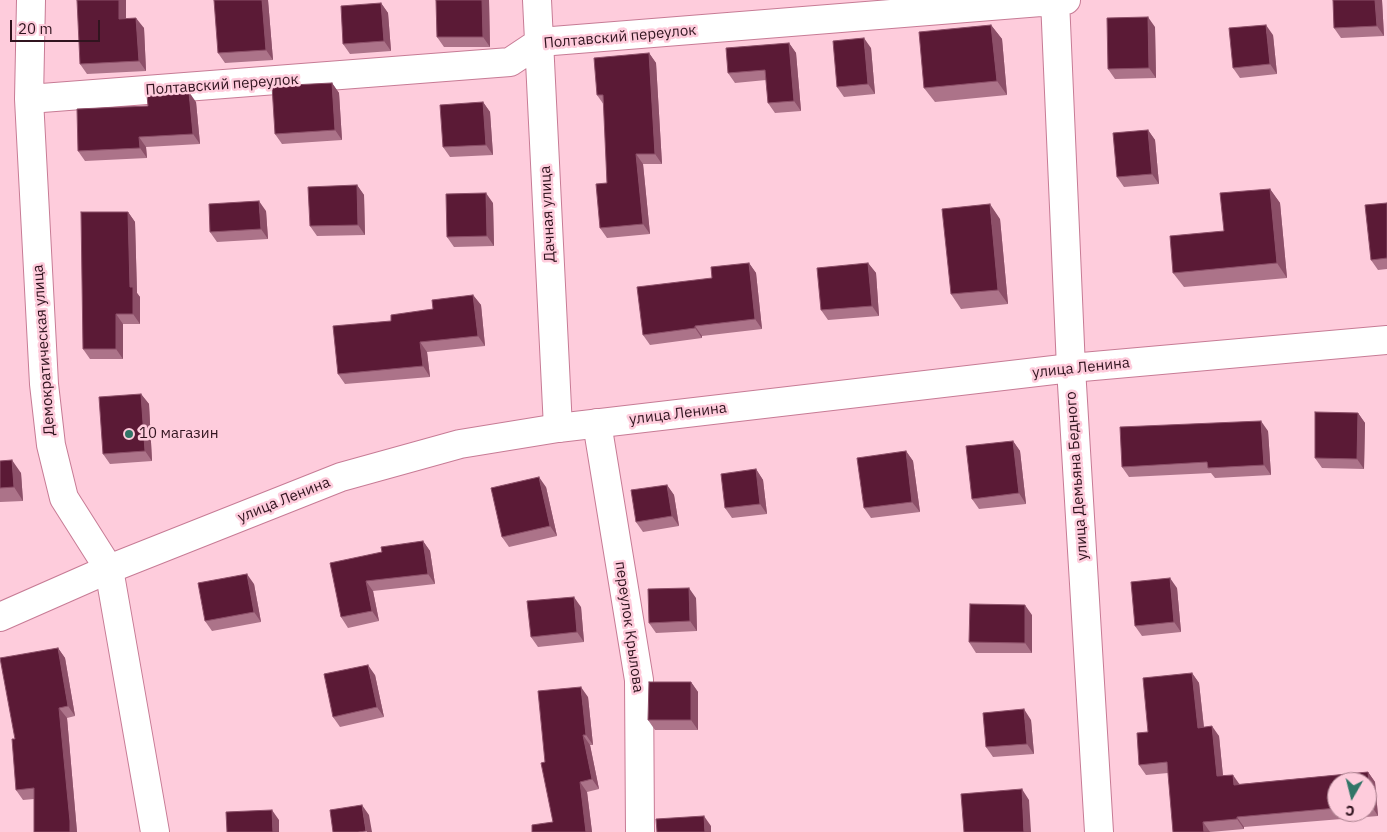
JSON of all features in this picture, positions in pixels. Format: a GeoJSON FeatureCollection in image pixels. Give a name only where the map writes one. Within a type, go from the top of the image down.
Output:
{"type":"FeatureCollection","features":[{"type":"Feature","properties":{"kind":"street","name":"Демократическая улица"},"geometry":{"type":"LineString","coordinates":[[31,0],[29,99],[44,384],[51,445],[64,498],[109,569],[155,832]]}},
{"type":"Feature","properties":{"kind":"street","name":"Дачная улица"},"geometry":{"type":"LineString","coordinates":[[537,0],[558,428]]}},
{"type":"Feature","properties":{"kind":"street","name":"Полтавский переулок"},"geometry":{"type":"LineString","coordinates":[[29,99],[510,62],[540,42],[1059,0]]}},
{"type":"Feature","properties":{"kind":"street","name":"улица Демьяна Бедного"},"geometry":{"type":"LineString","coordinates":[[1059,0],[1071,368],[1099,832]]}},
{"type":"Feature","properties":{"kind":"street","name":"улица Ленина"},"geometry":{"type":"LineString","coordinates":[[0,617],[109,569],[341,477],[460,444],[598,423],[1071,368],[1387,340]]}},
{"type":"Feature","properties":{"kind":"street","name":"переулок Крылова"},"geometry":{"type":"LineString","coordinates":[[598,423],[639,680],[640,832]]}},
{"type":"Feature","properties":{"kind":"building"},"geometry":{"type":"Polygon","coordinates":[[[77,0],[119,0],[119,19],[136,18],[139,61],[80,64],[77,0]]]}},
{"type":"Feature","properties":{"kind":"building"},"geometry":{"type":"Polygon","coordinates":[[[214,0],[262,0],[266,50],[218,53],[214,0]]]}},
{"type":"Feature","properties":{"kind":"building"},"geometry":{"type":"Polygon","coordinates":[[[436,0],[482,0],[483,37],[437,37],[436,0]]]}},
{"type":"Feature","properties":{"kind":"building"},"geometry":{"type":"Polygon","coordinates":[[[1333,0],[1375,0],[1377,26],[1334,28],[1333,0]]]}},
{"type":"Feature","properties":{"kind":"building"},"geometry":{"type":"Polygon","coordinates":[[[381,3],[384,41],[343,44],[341,6],[381,3]]]}},
{"type":"Feature","properties":{"kind":"building"},"geometry":{"type":"Polygon","coordinates":[[[1148,17],[1149,68],[1108,69],[1107,18],[1148,17]]]}},
{"type":"Feature","properties":{"kind":"building"},"geometry":{"type":"Polygon","coordinates":[[[991,25],[997,81],[924,88],[919,32],[991,25]]]}},
{"type":"Feature","properties":{"kind":"building"},"geometry":{"type":"Polygon","coordinates":[[[1266,25],[1270,64],[1233,68],[1229,28],[1266,25]]]}},
{"type":"Feature","properties":{"kind":"building"},"geometry":{"type":"Polygon","coordinates":[[[864,38],[868,84],[837,87],[833,41],[864,38]]]}},
{"type":"Feature","properties":{"kind":"building"},"geometry":{"type":"Polygon","coordinates":[[[789,43],[794,101],[768,103],[765,70],[728,73],[726,48],[789,43]]]}},
{"type":"Feature","properties":{"kind":"building"},"geometry":{"type":"Polygon","coordinates":[[[649,53],[655,154],[636,154],[643,224],[600,228],[596,184],[607,183],[603,95],[597,95],[594,58],[649,53]]]}},
{"type":"Feature","properties":{"kind":"building"},"geometry":{"type":"Polygon","coordinates":[[[332,83],[335,130],[275,134],[272,86],[332,83]]]}},
{"type":"Feature","properties":{"kind":"building"},"geometry":{"type":"Polygon","coordinates":[[[189,92],[193,134],[139,137],[140,148],[78,151],[77,109],[148,106],[147,95],[189,92]]]}},
{"type":"Feature","properties":{"kind":"building"},"geometry":{"type":"Polygon","coordinates":[[[483,102],[486,145],[443,147],[440,105],[483,102]]]}},
{"type":"Feature","properties":{"kind":"building"},"geometry":{"type":"Polygon","coordinates":[[[1148,130],[1152,174],[1117,177],[1113,133],[1148,130]]]}},
{"type":"Feature","properties":{"kind":"building"},"geometry":{"type":"Polygon","coordinates":[[[357,185],[358,225],[310,226],[308,187],[357,185]]]}},
{"type":"Feature","properties":{"kind":"building"},"geometry":{"type":"Polygon","coordinates":[[[1270,189],[1277,263],[1173,273],[1170,236],[1224,231],[1220,193],[1270,189]]]}},
{"type":"Feature","properties":{"kind":"building"},"geometry":{"type":"Polygon","coordinates":[[[486,193],[487,236],[447,237],[446,194],[486,193]]]}},
{"type":"Feature","properties":{"kind":"building"},"geometry":{"type":"Polygon","coordinates":[[[259,201],[261,229],[210,232],[209,204],[259,201]]]}},
{"type":"Feature","properties":{"kind":"building"},"geometry":{"type":"Polygon","coordinates":[[[1387,203],[1387,258],[1371,260],[1365,205],[1387,203]]]}},
{"type":"Feature","properties":{"kind":"building"},"geometry":{"type":"Polygon","coordinates":[[[990,204],[998,290],[951,294],[942,209],[990,204]]]}},
{"type":"Feature","properties":{"kind":"building"},"geometry":{"type":"Polygon","coordinates":[[[81,212],[128,212],[130,287],[133,287],[133,314],[116,314],[116,349],[83,349],[81,212]]]}},
{"type":"Feature","properties":{"kind":"building"},"geometry":{"type":"Polygon","coordinates":[[[749,263],[755,319],[695,326],[695,328],[643,335],[637,287],[712,278],[711,267],[749,263]]]}},
{"type":"Feature","properties":{"kind":"building"},"geometry":{"type":"Polygon","coordinates":[[[868,263],[872,306],[821,310],[817,268],[868,263]]]}},
{"type":"Feature","properties":{"kind":"building"},"geometry":{"type":"Polygon","coordinates":[[[473,295],[478,336],[420,342],[423,366],[338,374],[333,326],[391,321],[391,315],[433,309],[432,300],[473,295]]]}},
{"type":"Feature","properties":{"kind":"building","name":"10 магазин"},"geometry":{"type":"Polygon","coordinates":[[[141,394],[145,451],[103,454],[99,397],[141,394]]]}},
{"type":"Feature","properties":{"kind":"building"},"geometry":{"type":"Polygon","coordinates":[[[1315,412],[1358,413],[1357,459],[1315,458],[1315,412]]]}},
{"type":"Feature","properties":{"kind":"building"},"geometry":{"type":"Polygon","coordinates":[[[1261,421],[1264,465],[1208,468],[1207,462],[1122,467],[1120,427],[1261,421]]]}},
{"type":"Feature","properties":{"kind":"building"},"geometry":{"type":"Polygon","coordinates":[[[1013,441],[1019,493],[972,499],[966,446],[1013,441]]]}},
{"type":"Feature","properties":{"kind":"building"},"geometry":{"type":"Polygon","coordinates":[[[906,451],[912,502],[864,508],[857,458],[906,451]]]}},
{"type":"Feature","properties":{"kind":"building"},"geometry":{"type":"Polygon","coordinates":[[[12,460],[14,487],[0,488],[0,461],[12,460]]]}},
{"type":"Feature","properties":{"kind":"building"},"geometry":{"type":"Polygon","coordinates":[[[756,469],[760,504],[725,508],[721,474],[756,469]]]}},
{"type":"Feature","properties":{"kind":"building"},"geometry":{"type":"Polygon","coordinates":[[[539,477],[550,526],[502,537],[491,488],[539,477]]]}},
{"type":"Feature","properties":{"kind":"building"},"geometry":{"type":"Polygon","coordinates":[[[667,485],[672,516],[636,522],[631,490],[667,485]]]}},
{"type":"Feature","properties":{"kind":"building"},"geometry":{"type":"Polygon","coordinates":[[[423,541],[428,574],[366,581],[372,611],[341,617],[330,563],[382,552],[381,547],[423,541]]]}},
{"type":"Feature","properties":{"kind":"building"},"geometry":{"type":"Polygon","coordinates":[[[247,574],[254,612],[205,621],[198,583],[247,574]]]}},
{"type":"Feature","properties":{"kind":"building"},"geometry":{"type":"Polygon","coordinates":[[[1170,578],[1174,622],[1135,626],[1131,582],[1170,578]]]}},
{"type":"Feature","properties":{"kind":"building"},"geometry":{"type":"Polygon","coordinates":[[[689,588],[690,621],[649,623],[648,589],[689,588]]]}},
{"type":"Feature","properties":{"kind":"building"},"geometry":{"type":"Polygon","coordinates":[[[574,597],[577,632],[531,637],[527,601],[574,597]]]}},
{"type":"Feature","properties":{"kind":"building"},"geometry":{"type":"Polygon","coordinates":[[[970,604],[1025,605],[1025,643],[969,642],[970,604]]]}},
{"type":"Feature","properties":{"kind":"building"},"geometry":{"type":"Polygon","coordinates":[[[58,648],[68,706],[59,708],[70,832],[34,832],[34,788],[16,790],[12,739],[15,739],[0,658],[58,648]]]}},
{"type":"Feature","properties":{"kind":"building"},"geometry":{"type":"Polygon","coordinates":[[[368,665],[377,707],[333,717],[324,674],[368,665]]]}},
{"type":"Feature","properties":{"kind":"building"},"geometry":{"type":"Polygon","coordinates":[[[1192,673],[1198,728],[1212,726],[1217,776],[1233,775],[1234,785],[1327,776],[1327,809],[1203,822],[1204,832],[1173,832],[1167,762],[1139,765],[1137,733],[1148,732],[1143,678],[1192,673]]]}},
{"type":"Feature","properties":{"kind":"building"},"geometry":{"type":"Polygon","coordinates":[[[649,682],[691,682],[691,720],[648,720],[649,682]]]}},
{"type":"Feature","properties":{"kind":"building"},"geometry":{"type":"Polygon","coordinates":[[[581,687],[586,735],[583,735],[592,779],[580,782],[586,832],[532,832],[532,825],[553,822],[541,763],[545,762],[538,691],[581,687]]]}},
{"type":"Feature","properties":{"kind":"building"},"geometry":{"type":"Polygon","coordinates":[[[1024,709],[1027,744],[986,747],[983,713],[1024,709]]]}},
{"type":"Feature","properties":{"kind":"building"},"geometry":{"type":"Polygon","coordinates":[[[1022,789],[1024,832],[964,832],[961,794],[1022,789]]]}},
{"type":"Feature","properties":{"kind":"building"},"geometry":{"type":"Polygon","coordinates":[[[362,805],[366,831],[333,832],[330,810],[362,805]]]}},
{"type":"Feature","properties":{"kind":"building"},"geometry":{"type":"Polygon","coordinates":[[[272,810],[273,832],[227,832],[226,812],[272,810]]]}},
{"type":"Feature","properties":{"kind":"building"},"geometry":{"type":"Polygon","coordinates":[[[704,816],[705,832],[657,832],[656,819],[704,816]]]}},
{"type":"Feature","properties":{"kind":"place","name":"10 магазин"},"geometry":{"type":"Point","coordinates":[129,434]}}]}
